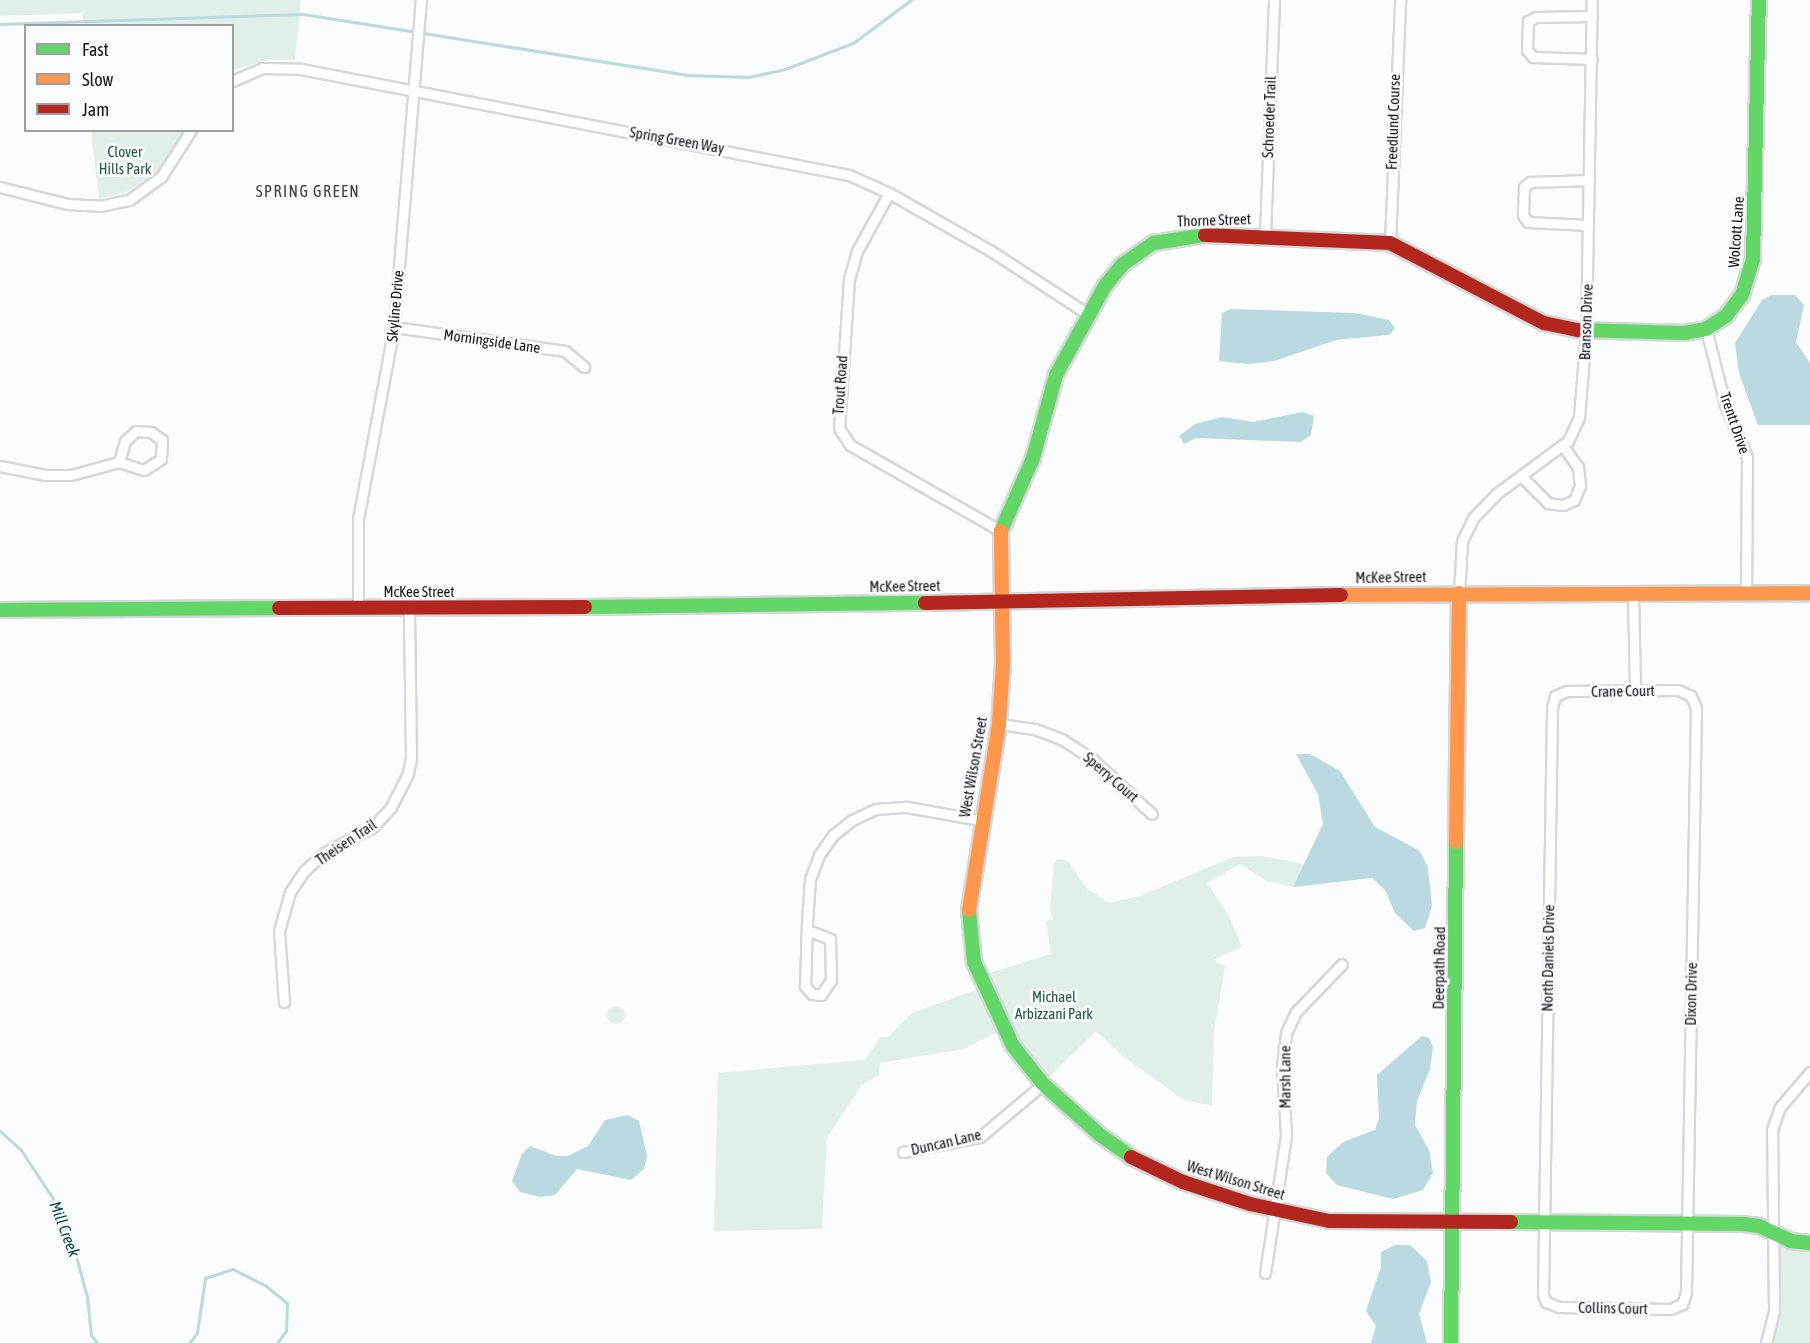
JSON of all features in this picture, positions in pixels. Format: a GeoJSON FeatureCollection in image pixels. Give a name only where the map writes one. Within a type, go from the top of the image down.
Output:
{"type":"FeatureCollection","features":[{"type":"Feature","properties":{"kind":"street","name":"Skyline Drive"},"geometry":{"type":"LineString","coordinates":[[358,609],[358,519],[394,327],[417,19],[421,0]]}},
{"type":"Feature","properties":{"kind":"street","name":"Schroeder Trail"},"geometry":{"type":"LineString","coordinates":[[1265,235],[1274,0]]}},
{"type":"Feature","properties":{"kind":"street","name":"Freedlund Course"},"geometry":{"type":"LineString","coordinates":[[1390,243],[1400,0]]}},
{"type":"Feature","properties":{"kind":"street","name":"Branson Drive"},"geometry":{"type":"LineString","coordinates":[[1460,593],[1460,556],[1466,530],[1482,506],[1562,446],[1579,417],[1586,331],[1593,0]]}},
{"type":"Feature","properties":{"kind":"street","name":"Wolcott Lane"},"geometry":{"type":"LineString","coordinates":[[1586,331],[1683,333],[1706,328],[1726,316],[1742,295],[1753,259],[1759,0]]}},
{"type":"Feature","properties":{"kind":"street"},"geometry":{"type":"LineString","coordinates":[[1592,15],[1536,17],[1528,21],[1527,50],[1533,57],[1592,59]]}},
{"type":"Feature","properties":{"kind":"street","name":"Spring Green Way"},"geometry":{"type":"LineString","coordinates":[[234,80],[262,68],[301,69],[412,92],[823,168],[889,193],[991,251],[1089,315]]}},
{"type":"Feature","properties":{"kind":"street"},"geometry":{"type":"LineString","coordinates":[[0,187],[67,204],[100,206],[129,200],[161,177],[190,132]]}},
{"type":"Feature","properties":{"kind":"street"},"geometry":{"type":"LineString","coordinates":[[1588,225],[1528,222],[1523,214],[1524,187],[1530,182],[1589,180]]}},
{"type":"Feature","properties":{"kind":"street","name":"Trout Road"},"geometry":{"type":"LineString","coordinates":[[889,193],[857,251],[849,279],[839,428],[850,445],[1000,531]]}},
{"type":"Feature","properties":{"kind":"street","name":"Thorne Street"},"geometry":{"type":"LineString","coordinates":[[1002,600],[1000,531],[1033,458],[1056,375],[1089,315],[1122,265],[1154,243],[1186,235],[1265,235],[1390,243],[1544,323],[1586,331]]}},
{"type":"Feature","properties":{"kind":"street","name":"Morningside Lane"},"geometry":{"type":"LineString","coordinates":[[394,327],[565,351],[584,367]]}},
{"type":"Feature","properties":{"kind":"street","name":"Trentt Drive"},"geometry":{"type":"LineString","coordinates":[[1706,328],[1725,404],[1747,457],[1746,592]]}},
{"type":"Feature","properties":{"kind":"street"},"geometry":{"type":"LineString","coordinates":[[0,466],[46,475],[71,475],[118,462],[135,470],[151,469],[164,455],[162,440],[152,432],[136,431],[125,441],[118,462]]}},
{"type":"Feature","properties":{"kind":"street"},"geometry":{"type":"LineString","coordinates":[[1522,477],[1548,503],[1563,505],[1574,500],[1580,486],[1578,467],[1562,446]]}},
{"type":"Feature","properties":{"kind":"street","name":"McKee Street"},"geometry":{"type":"LineString","coordinates":[[0,610],[409,609],[1460,593],[1810,593]]}},
{"type":"Feature","properties":{"kind":"street","name":"Deerpath Road"},"geometry":{"type":"LineString","coordinates":[[1451,1343],[1460,593]]}},
{"type":"Feature","properties":{"kind":"street"},"geometry":{"type":"LineString","coordinates":[[1633,593],[1635,691]]}},
{"type":"Feature","properties":{"kind":"street","name":"West Wilson Street"},"geometry":{"type":"LineString","coordinates":[[1002,600],[999,724],[980,820],[968,902],[974,962],[994,1014],[1043,1084],[1100,1135],[1136,1160],[1209,1192],[1275,1210],[1329,1221],[1453,1220],[1743,1224],[1791,1241],[1810,1243]]}},
{"type":"Feature","properties":{"kind":"street","name":"Theisen Trail"},"geometry":{"type":"LineString","coordinates":[[284,1002],[279,931],[290,892],[304,871],[324,853],[373,827],[392,807],[408,773],[411,757],[409,609]]}},
{"type":"Feature","properties":{"kind":"street","name":"Crane Court"},"geometry":{"type":"LineString","coordinates":[[1556,696],[1567,691],[1678,690],[1691,696]]}},
{"type":"Feature","properties":{"kind":"street","name":"North Daniels Drive"},"geometry":{"type":"LineString","coordinates":[[1542,1289],[1552,708],[1556,696]]}},
{"type":"Feature","properties":{"kind":"street","name":"Dixon Drive"},"geometry":{"type":"LineString","coordinates":[[1686,1292],[1696,708],[1691,696]]}},
{"type":"Feature","properties":{"kind":"street","name":"Sperry Court"},"geometry":{"type":"LineString","coordinates":[[999,724],[1035,729],[1063,740],[1092,759],[1152,814]]}},
{"type":"Feature","properties":{"kind":"street"},"geometry":{"type":"LineString","coordinates":[[807,930],[830,939],[831,980],[821,995],[812,994],[805,986],[807,930],[810,879],[819,855],[833,835],[852,820],[876,809],[907,807],[980,820]]}},
{"type":"Feature","properties":{"kind":"street","name":"Marsh Lane"},"geometry":{"type":"LineString","coordinates":[[1265,1273],[1286,1135],[1282,1066],[1286,1033],[1296,1012],[1342,964]]}},
{"type":"Feature","properties":{"kind":"street"},"geometry":{"type":"LineString","coordinates":[[1766,1343],[1773,1311],[1775,1118],[1786,1098],[1810,1072]]}},
{"type":"Feature","properties":{"kind":"street","name":"Duncan Lane"},"geometry":{"type":"LineString","coordinates":[[903,1152],[980,1137],[1043,1084]]}},
{"type":"Feature","properties":{"kind":"street","name":"Collins Court"},"geometry":{"type":"LineString","coordinates":[[1542,1289],[1546,1302],[1559,1307],[1670,1309],[1682,1304],[1686,1292]]}},
{"type":"Feature","properties":{"kind":"green space"},"geometry":{"type":"Polygon","coordinates":[[[0,0],[301,0],[295,60],[268,60],[234,70],[234,24],[83,24],[83,13],[0,16],[0,0]]]}},
{"type":"Feature","properties":{"kind":"green space","name":"Clover Hills Park"},"geometry":{"type":"Polygon","coordinates":[[[91,132],[183,132],[171,155],[154,175],[126,192],[99,199],[91,132]]]}},
{"type":"Feature","properties":{"kind":"green space","name":"Michael Arbizzani Park"},"geometry":{"type":"Polygon","coordinates":[[[1262,856],[1304,864],[1293,887],[1267,881],[1240,864],[1207,883],[1228,914],[1242,947],[1213,960],[1225,967],[1214,1031],[1212,1106],[1184,1100],[1124,1057],[1096,1031],[1046,1080],[1013,1034],[983,975],[1051,954],[1046,921],[1053,919],[1050,909],[1054,863],[1059,859],[1068,861],[1087,889],[1109,903],[1140,896],[1233,857],[1262,856]]]}},
{"type":"Feature","properties":{"kind":"green space"},"geometry":{"type":"Polygon","coordinates":[[[976,990],[998,1032],[963,1049],[880,1063],[879,1075],[862,1084],[827,1138],[822,1229],[714,1231],[718,1073],[865,1060],[881,1037],[888,1037],[912,1013],[976,990]]]}},
{"type":"Feature","properties":{"kind":"green space"},"geometry":{"type":"Polygon","coordinates":[[[612,1006],[620,1006],[625,1011],[623,1022],[612,1024],[607,1019],[607,1011],[612,1006]]]}},
{"type":"Feature","properties":{"kind":"green space"},"geometry":{"type":"Polygon","coordinates":[[[1773,1233],[1810,1243],[1810,1343],[1766,1343],[1770,1335],[1773,1233]]]}},
{"type":"Feature","properties":{"kind":"water"},"geometry":{"type":"Polygon","coordinates":[[[1771,295],[1795,295],[1804,305],[1796,342],[1810,363],[1810,425],[1758,425],[1739,373],[1735,343],[1762,300],[1771,295]]]}},
{"type":"Feature","properties":{"kind":"water"},"geometry":{"type":"Polygon","coordinates":[[[1231,309],[1355,313],[1389,320],[1395,328],[1389,335],[1336,340],[1274,361],[1248,364],[1219,361],[1222,313],[1231,309]]]}},
{"type":"Feature","properties":{"kind":"water"},"geometry":{"type":"Polygon","coordinates":[[[1303,412],[1314,416],[1311,435],[1301,442],[1196,438],[1184,444],[1179,436],[1195,424],[1222,417],[1253,422],[1303,412]]]}},
{"type":"Feature","properties":{"kind":"water"},"geometry":{"type":"Polygon","coordinates":[[[1296,754],[1310,754],[1340,771],[1375,827],[1420,851],[1428,868],[1432,906],[1425,928],[1414,931],[1395,913],[1385,890],[1372,878],[1293,887],[1323,824],[1318,794],[1296,754]]]}},
{"type":"Feature","properties":{"kind":"water"},"geometry":{"type":"Polygon","coordinates":[[[1422,1036],[1429,1038],[1433,1047],[1430,1069],[1417,1101],[1415,1125],[1429,1150],[1433,1173],[1423,1190],[1393,1199],[1337,1185],[1326,1173],[1327,1157],[1343,1142],[1375,1130],[1379,1118],[1377,1075],[1422,1036]]]}},
{"type":"Feature","properties":{"kind":"water"},"geometry":{"type":"Polygon","coordinates":[[[628,1115],[639,1121],[647,1156],[644,1169],[631,1180],[577,1169],[555,1195],[540,1197],[520,1192],[512,1181],[522,1154],[530,1146],[556,1156],[568,1156],[588,1146],[605,1120],[628,1115]]]}},
{"type":"Feature","properties":{"kind":"water"},"geometry":{"type":"Polygon","coordinates":[[[1395,1245],[1410,1245],[1427,1261],[1431,1282],[1419,1314],[1427,1343],[1371,1343],[1376,1326],[1366,1311],[1381,1267],[1381,1252],[1395,1245]]]}},
{"type":"Feature","properties":{"kind":"waterway"},"geometry":{"type":"LineString","coordinates":[[0,24],[303,14],[686,75],[748,77],[785,69],[853,43],[911,0]]}},
{"type":"Feature","properties":{"kind":"waterway","name":"Mill Creek"},"geometry":{"type":"LineString","coordinates":[[0,1131],[21,1150],[52,1197],[73,1245],[87,1297],[91,1335],[97,1343]]}},
{"type":"Feature","properties":{"kind":"waterway","name":"Mill Creek"},"geometry":{"type":"LineString","coordinates":[[189,1343],[197,1333],[205,1278],[233,1269],[266,1286],[287,1303],[286,1331],[277,1343]]}},
{"type":"Feature","properties":{"kind":"traffic: fast"},"geometry":{"type":"LineString","coordinates":[[1578,330],[1684,333],[1706,329],[1726,316],[1742,295],[1753,259],[1759,0]]}},
{"type":"Feature","properties":{"kind":"traffic: fast"},"geometry":{"type":"LineString","coordinates":[[1001,531],[1033,458],[1056,375],[1105,286],[1122,265],[1154,243],[1205,235]]}},
{"type":"Feature","properties":{"kind":"traffic: fast"},"geometry":{"type":"LineString","coordinates":[[585,607],[925,603]]}},
{"type":"Feature","properties":{"kind":"traffic: fast"},"geometry":{"type":"LineString","coordinates":[[0,610],[279,608]]}},
{"type":"Feature","properties":{"kind":"traffic: fast"},"geometry":{"type":"LineString","coordinates":[[1451,1343],[1456,842]]}},
{"type":"Feature","properties":{"kind":"traffic: fast"},"geometry":{"type":"LineString","coordinates":[[969,910],[974,962],[1013,1046],[1043,1084],[1100,1135],[1131,1157]]}},
{"type":"Feature","properties":{"kind":"traffic: fast"},"geometry":{"type":"LineString","coordinates":[[1511,1222],[1743,1224],[1759,1226],[1791,1241],[1810,1243]]}},
{"type":"Feature","properties":{"kind":"traffic: slow"},"geometry":{"type":"LineString","coordinates":[[969,910],[999,724],[1003,663],[1001,531]]}},
{"type":"Feature","properties":{"kind":"traffic: slow"},"geometry":{"type":"LineString","coordinates":[[1456,842],[1459,593]]}},
{"type":"Feature","properties":{"kind":"traffic: slow"},"geometry":{"type":"LineString","coordinates":[[1341,595],[1810,593]]}},
{"type":"Feature","properties":{"kind":"traffic: jam"},"geometry":{"type":"LineString","coordinates":[[1205,235],[1390,243],[1544,323],[1578,330]]}},
{"type":"Feature","properties":{"kind":"traffic: jam"},"geometry":{"type":"LineString","coordinates":[[925,603],[1341,595]]}},
{"type":"Feature","properties":{"kind":"traffic: jam"},"geometry":{"type":"LineString","coordinates":[[279,608],[585,607]]}},
{"type":"Feature","properties":{"kind":"traffic: jam"},"geometry":{"type":"LineString","coordinates":[[1131,1157],[1183,1182],[1250,1204],[1329,1221],[1511,1222]]}},
{"type":"Feature","properties":{"kind":"district","name":"SPRING GREEN"},"geometry":{"type":"Point","coordinates":[308,191]}}]}
